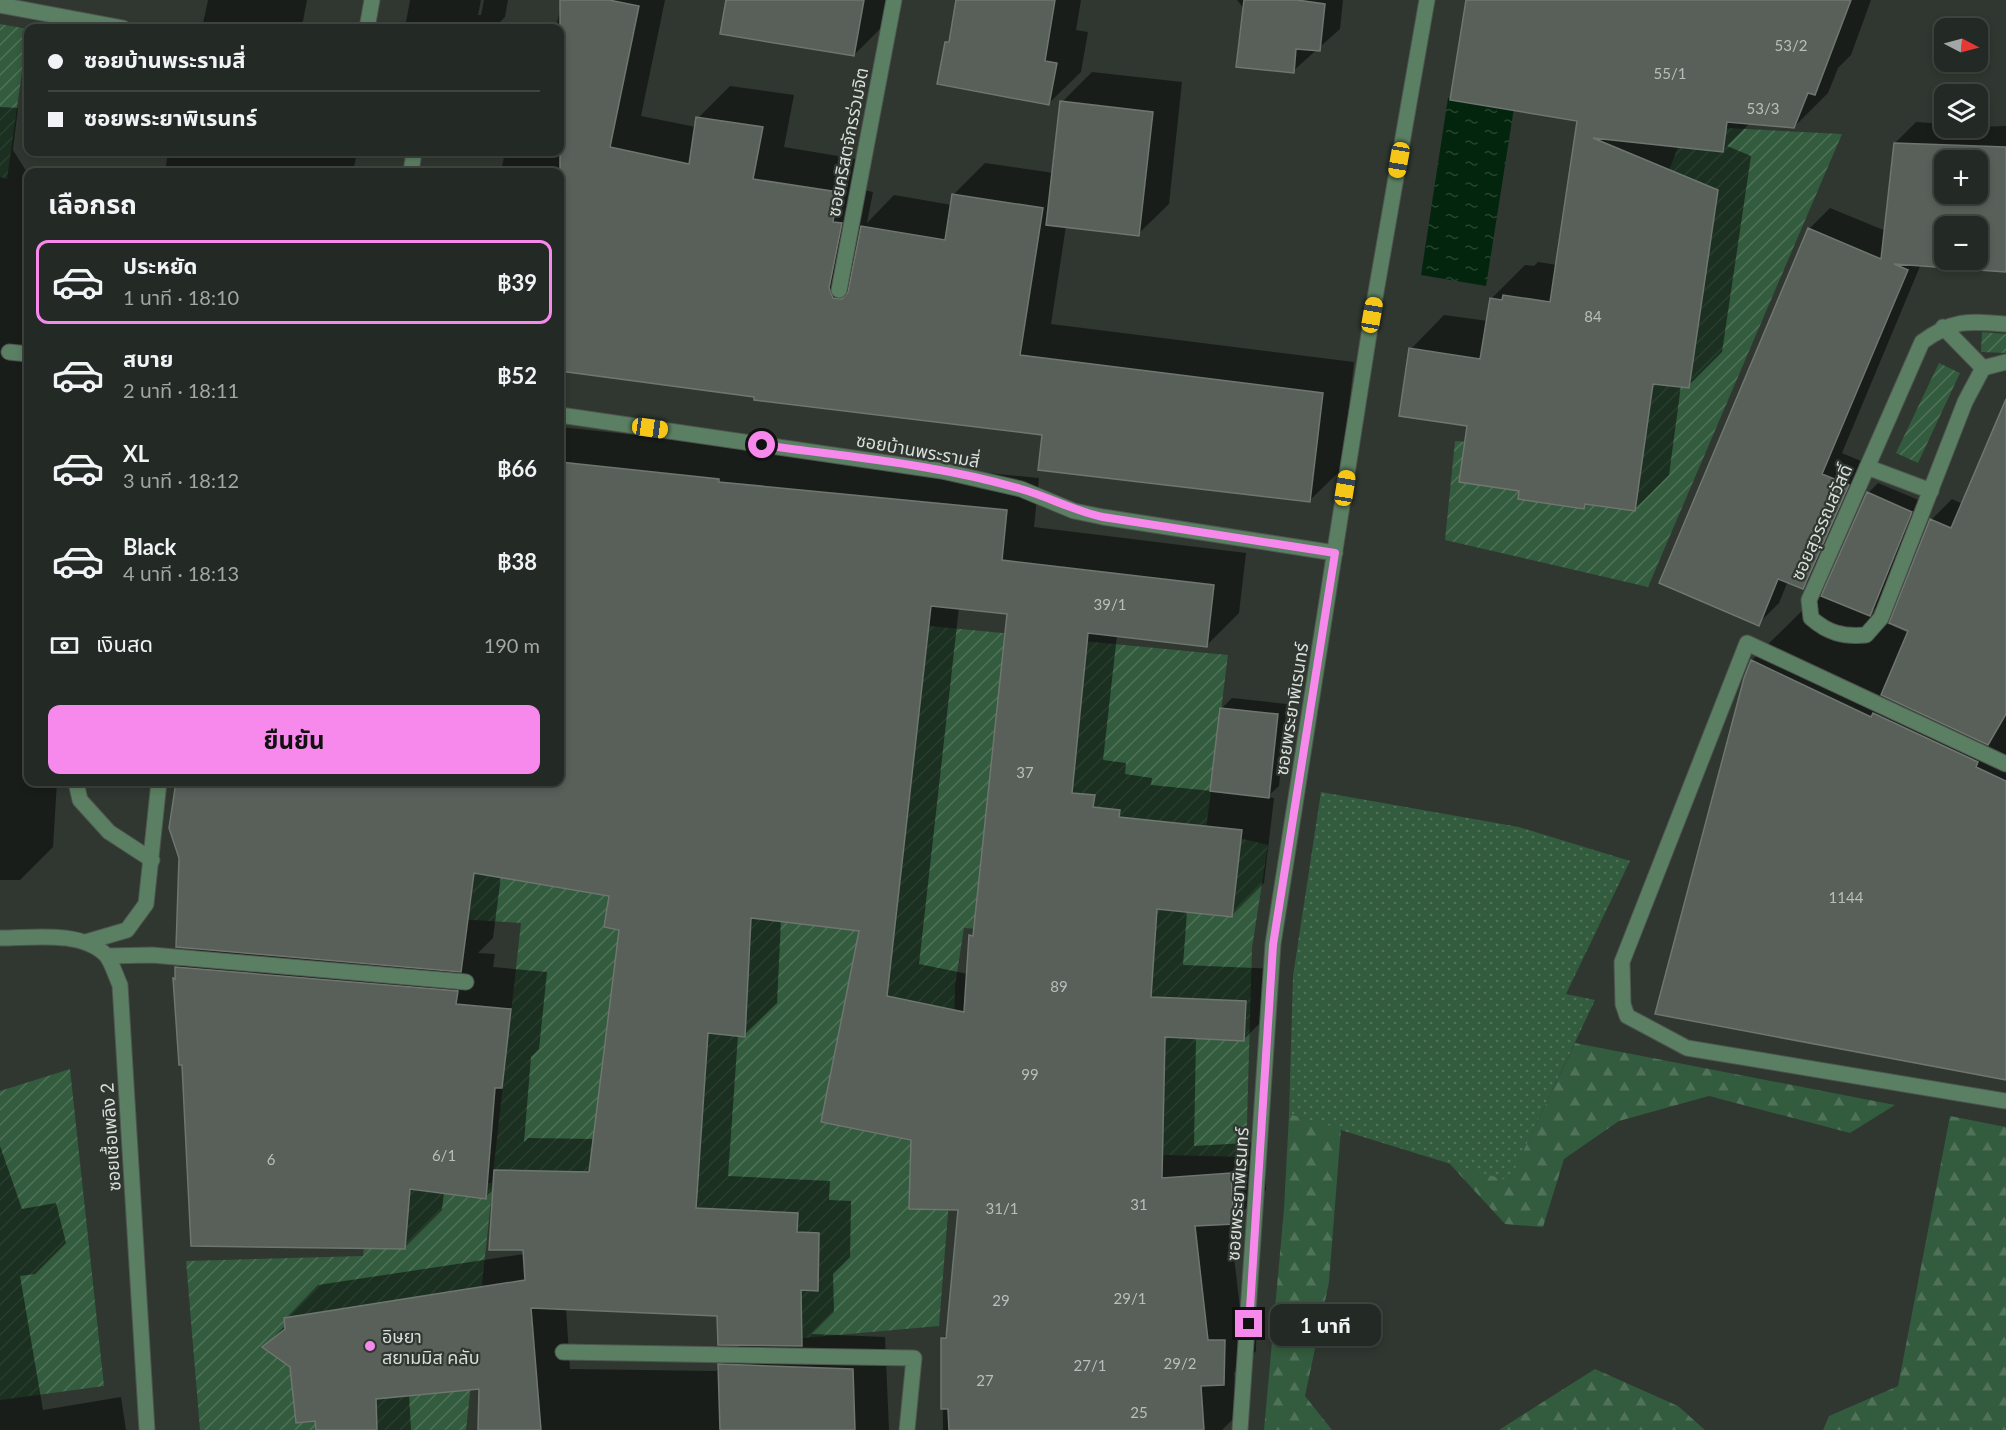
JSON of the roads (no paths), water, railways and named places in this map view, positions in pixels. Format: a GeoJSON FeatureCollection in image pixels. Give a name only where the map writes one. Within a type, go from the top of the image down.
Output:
{"type":"FeatureCollection","features":[{"type":"Feature","properties":{"kind":"street"},"geometry":{"type":"LineString","coordinates":[[368,24],[372,0]]}},
{"type":"Feature","properties":{"kind":"street","name":"ซอยคริสตจักรร่วมจิต"},"geometry":{"type":"LineString","coordinates":[[839,290],[894,0]]}},
{"type":"Feature","properties":{"kind":"street","name":"ซอยพระยาพิเรนทร์"},"geometry":{"type":"LineString","coordinates":[[1240,1430],[1273,945],[1372,315],[1427,0]]}},
{"type":"Feature","properties":{"kind":"street"},"geometry":{"type":"LineString","coordinates":[[0,5],[101,24]]}},
{"type":"Feature","properties":{"kind":"street"},"geometry":{"type":"LineString","coordinates":[[1943,327],[1971,322],[2006,324]]}},
{"type":"Feature","properties":{"kind":"street"},"geometry":{"type":"LineString","coordinates":[[1943,327],[1983,368],[2006,362]]}},
{"type":"Feature","properties":{"kind":"street","name":"ซอยสุวรรณสวัสดิ์"},"geometry":{"type":"LineString","coordinates":[[1943,327],[1922,342],[1809,600],[1811,618],[1826,631],[1848,637],[1866,635],[1881,618],[1965,402],[1983,368]]}},
{"type":"Feature","properties":{"kind":"street"},"geometry":{"type":"LineString","coordinates":[[9,352],[24,354]]}},
{"type":"Feature","properties":{"kind":"street","name":"ซอยบ้านพระรามสี่"},"geometry":{"type":"LineString","coordinates":[[564,416],[942,471],[1021,489],[1074,511],[1335,553]]}},
{"type":"Feature","properties":{"kind":"street"},"geometry":{"type":"LineString","coordinates":[[1867,466],[1931,490]]}},
{"type":"Feature","properties":{"kind":"street"},"geometry":{"type":"LineString","coordinates":[[2006,764],[1747,643],[1622,962],[1623,1004],[1627,1016],[1687,1048],[2006,1101]]}},
{"type":"Feature","properties":{"kind":"street"},"geometry":{"type":"LineString","coordinates":[[77,786],[80,800],[109,832],[152,860]]}},
{"type":"Feature","properties":{"kind":"street"},"geometry":{"type":"LineString","coordinates":[[0,938],[56,938],[86,942],[127,930],[146,904],[159,786]]}},
{"type":"Feature","properties":{"kind":"street"},"geometry":{"type":"LineString","coordinates":[[86,942],[107,956],[152,955],[466,982]]}},
{"type":"Feature","properties":{"kind":"street","name":"ซอยเชื้อเพลิง 2"},"geometry":{"type":"LineString","coordinates":[[107,956],[120,985],[147,1430]]}},
{"type":"Feature","properties":{"kind":"street"},"geometry":{"type":"LineString","coordinates":[[563,1352],[914,1358],[907,1430]]}},
{"type":"Feature","properties":{"kind":"water"},"geometry":{"type":"Polygon","coordinates":[[[1448,98],[1514,108],[1486,286],[1421,275],[1448,98]]]}},
{"type":"Feature","properties":{"kind":"place","name":"อิษยา สยามมิส คลับ"},"geometry":{"type":"Point","coordinates":[370,1346]}}]}
